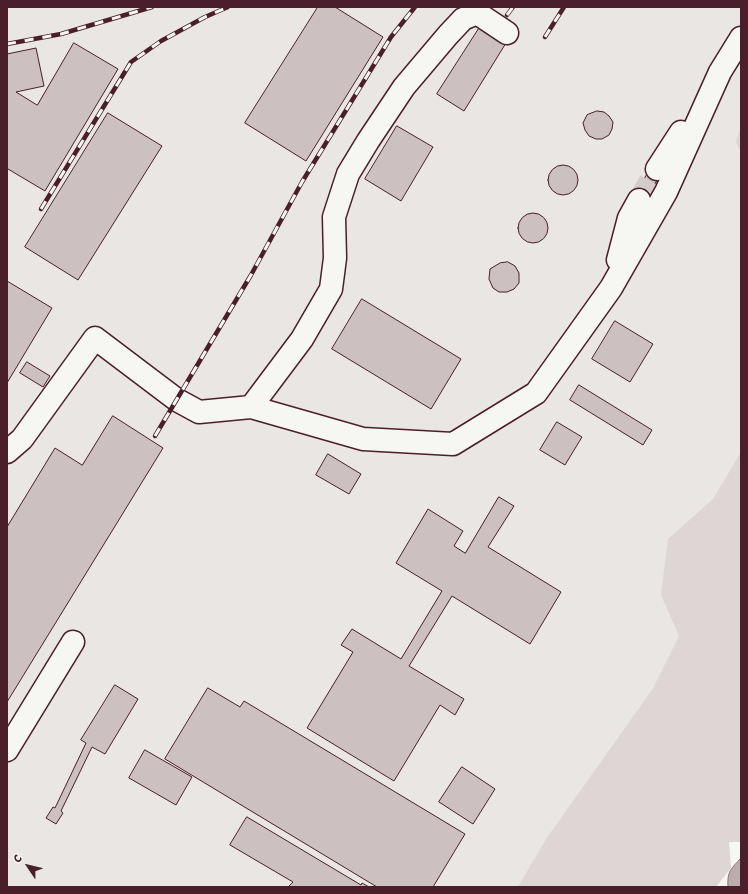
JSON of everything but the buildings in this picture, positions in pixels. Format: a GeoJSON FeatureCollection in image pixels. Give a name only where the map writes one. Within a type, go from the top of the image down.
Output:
{"type":"FeatureCollection","features":[{"type":"Feature","properties":{"kind":"lane"},"geometry":{"type":"LineString","coordinates":[[251,407],[302,339],[331,289],[335,258],[334,217],[348,174],[404,87],[463,19],[476,13],[507,33]]}},
{"type":"Feature","properties":{"kind":"lane"},"geometry":{"type":"LineString","coordinates":[[657,169],[741,38]]}},
{"type":"Feature","properties":{"kind":"lane"},"geometry":{"type":"LineString","coordinates":[[7,452],[22,440],[95,338],[177,400],[199,412],[251,407],[363,439],[453,444],[536,393],[611,288],[666,192],[720,72]]}},
{"type":"Feature","properties":{"kind":"lane"},"geometry":{"type":"LineString","coordinates":[[611,288],[630,218],[639,200]]}},
{"type":"Feature","properties":{"kind":"lane"},"geometry":{"type":"LineString","coordinates":[[7,750],[73,642]]}},
{"type":"Feature","properties":{"kind":"shaded area"},"geometry":{"type":"Polygon","coordinates":[[[7,7],[741,7],[741,474],[706,634],[551,887],[7,887],[7,7]]]}},
{"type":"Feature","properties":{"kind":"shaded area"},"geometry":{"type":"Polygon","coordinates":[[[741,126],[741,153],[736,142],[741,126]]]}},
{"type":"Feature","properties":{"kind":"shaded area"},"geometry":{"type":"Polygon","coordinates":[[[741,452],[741,842],[729,842],[731,868],[716,887],[518,887],[546,839],[652,690],[679,636],[661,595],[668,539],[713,499],[741,452]]]}},
{"type":"Feature","properties":{"kind":"shaded area"},"geometry":{"type":"Polygon","coordinates":[[[741,858],[741,887],[728,887],[728,877],[730,871],[741,858]]]}},
{"type":"Feature","properties":{"kind":"tunnel"},"geometry":{"type":"LineString","coordinates":[[639,200],[657,169]]}},
{"type":"Feature","properties":{"kind":"railway"},"geometry":{"type":"LineString","coordinates":[[7,44],[61,34],[152,7]]}},
{"type":"Feature","properties":{"kind":"railway"},"geometry":{"type":"LineString","coordinates":[[41,209],[131,62],[161,41],[205,17],[228,7]]}},
{"type":"Feature","properties":{"kind":"railway"},"geometry":{"type":"LineString","coordinates":[[155,436],[251,275],[302,182],[391,37],[415,7]]}},
{"type":"Feature","properties":{"kind":"railway"},"geometry":{"type":"LineString","coordinates":[[507,15],[513,7]]}},
{"type":"Feature","properties":{"kind":"railway"},"geometry":{"type":"LineString","coordinates":[[545,37],[564,7]]}}]}
